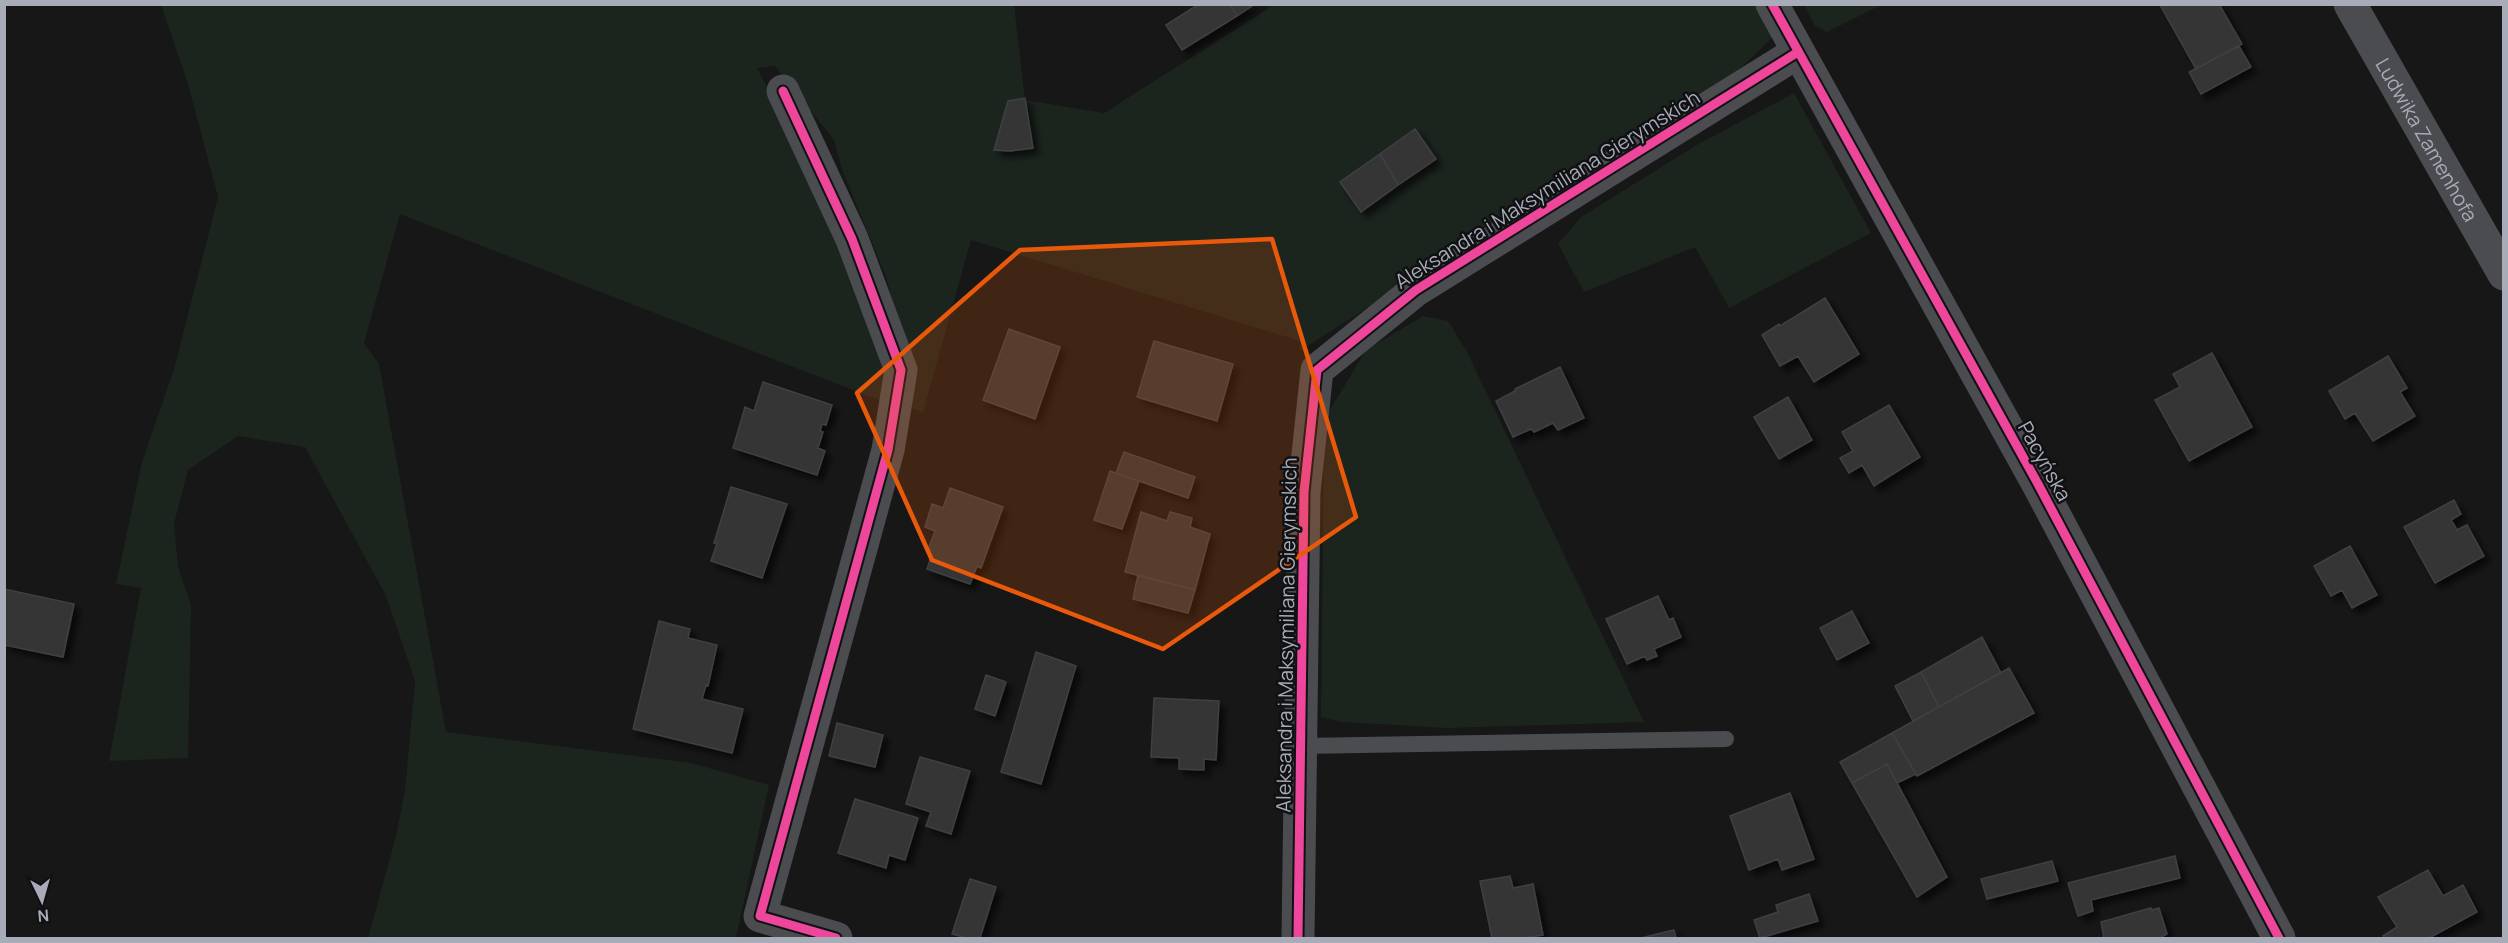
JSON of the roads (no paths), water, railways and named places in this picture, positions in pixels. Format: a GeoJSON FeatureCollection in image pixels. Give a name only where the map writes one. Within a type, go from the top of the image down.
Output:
{"type":"FeatureCollection","features":[{"type":"Feature","properties":{"kind":"street","name":"Pacyńska"},"geometry":{"type":"LineString","coordinates":[[1772,4],[2038,484],[2279,939]]}},
{"type":"Feature","properties":{"kind":"street","name":"Ludwika Zamenhofa"},"geometry":{"type":"LineString","coordinates":[[2350,4],[2504,274]]}},
{"type":"Feature","properties":{"kind":"street","name":"Aleksandra i Maksymiliana Gierymskich"},"geometry":{"type":"LineString","coordinates":[[1298,939],[1304,492],[1317,370],[1416,290],[1798,52]]}},
{"type":"Feature","properties":{"kind":"street"},"geometry":{"type":"LineString","coordinates":[[783,91],[852,238],[901,370],[888,450],[760,916],[836,939]]}},
{"type":"Feature","properties":{"kind":"lane"},"geometry":{"type":"LineString","coordinates":[[1301,746],[1726,739]]}}]}
